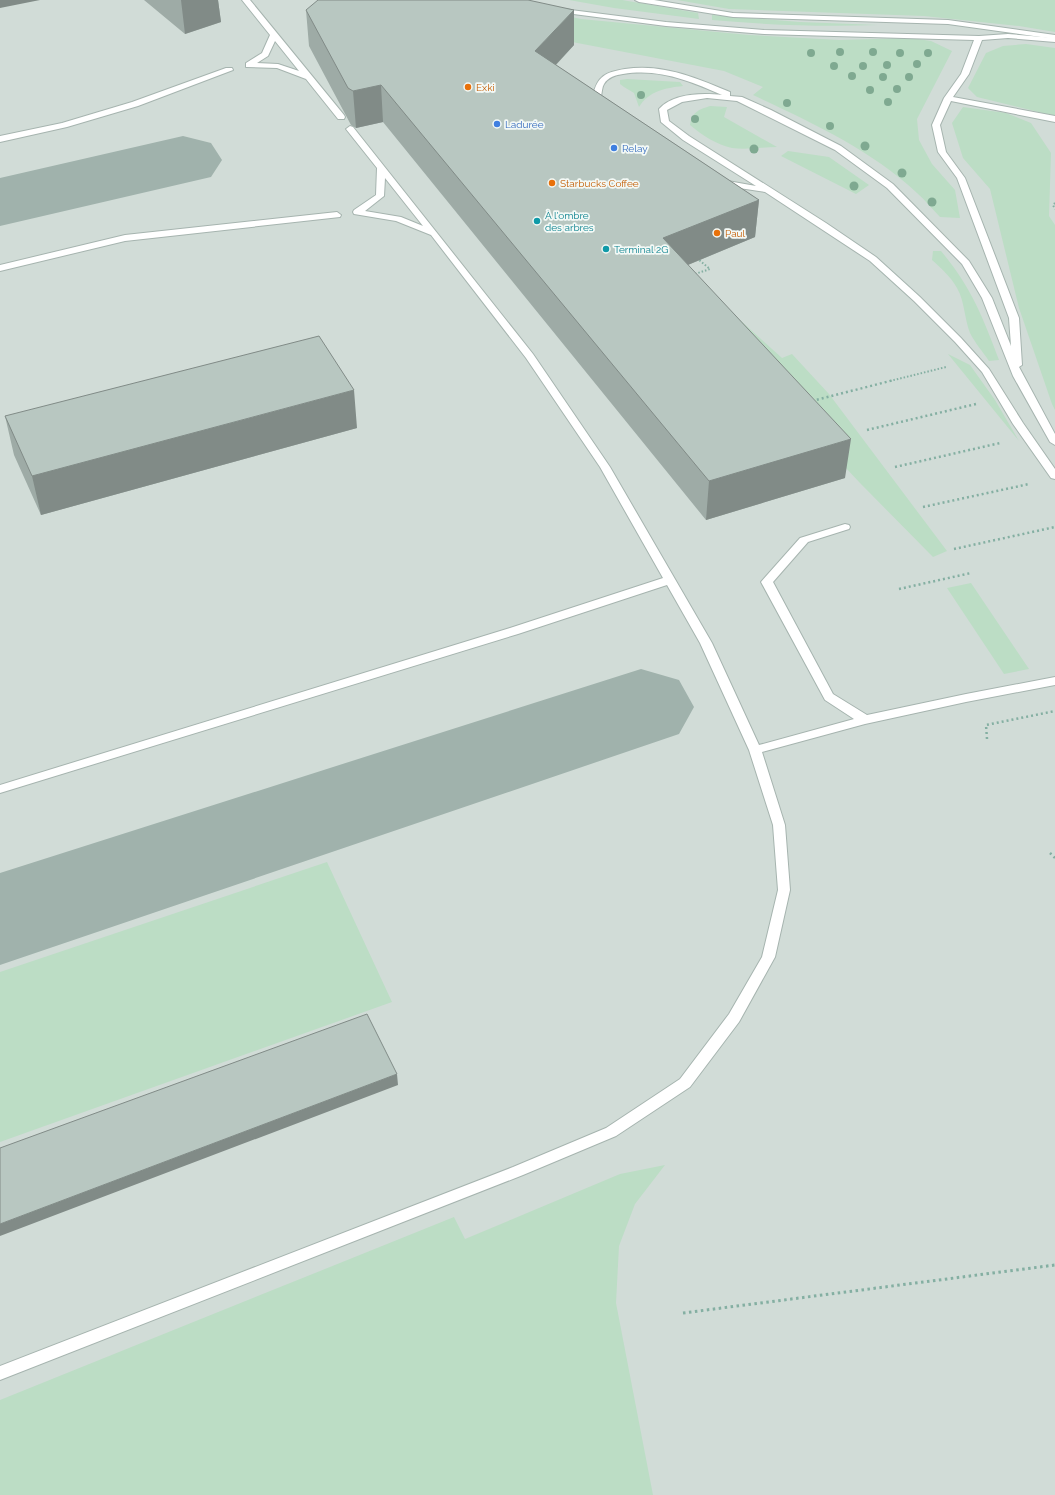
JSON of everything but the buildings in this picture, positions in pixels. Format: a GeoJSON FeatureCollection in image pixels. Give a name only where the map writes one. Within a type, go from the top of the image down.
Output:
{"type":"FeatureCollection","features":[{"type":"Feature","properties":{"kind":"street"},"geometry":{"type":"LineString","coordinates":[[246,0],[341,118]]}},
{"type":"Feature","properties":{"kind":"street"},"geometry":{"type":"LineString","coordinates":[[639,0],[733,15],[948,22],[1055,37]]}},
{"type":"Feature","properties":{"kind":"street"},"geometry":{"type":"LineString","coordinates":[[551,8],[666,24],[764,32],[979,38],[1008,36],[1055,40]]}},
{"type":"Feature","properties":{"kind":"street"},"geometry":{"type":"LineString","coordinates":[[274,35],[265,54],[249,65],[278,66],[309,78]]}},
{"type":"Feature","properties":{"kind":"street"},"geometry":{"type":"LineString","coordinates":[[979,38],[965,74],[948,98],[936,125],[942,152],[961,178],[971,209],[1014,318],[1018,376]]}},
{"type":"Feature","properties":{"kind":"street"},"geometry":{"type":"LineString","coordinates":[[0,139],[64,125],[128,106],[229,70]]}},
{"type":"Feature","properties":{"kind":"street"},"geometry":{"type":"LineString","coordinates":[[610,111],[597,96],[599,84],[609,75],[630,70],[656,70],[690,78],[768,112],[838,148],[890,186],[966,263],[987,298],[1018,376],[1041,420],[1055,442]]}},
{"type":"Feature","properties":{"kind":"street"},"geometry":{"type":"LineString","coordinates":[[739,99],[707,96],[680,100],[663,109],[665,122],[686,138],[823,225],[873,259],[917,299],[958,340],[986,372],[1018,424],[1055,476]]}},
{"type":"Feature","properties":{"kind":"street"},"geometry":{"type":"LineString","coordinates":[[948,98],[1055,119]]}},
{"type":"Feature","properties":{"kind":"street"},"geometry":{"type":"LineString","coordinates":[[0,1373],[415,1209],[518,1171],[611,1132],[685,1083],[734,1018],[768,957],[784,890],[779,825],[755,750],[706,644],[605,467],[530,356],[434,233],[350,129]]}},
{"type":"Feature","properties":{"kind":"street"},"geometry":{"type":"LineString","coordinates":[[381,167],[380,196],[357,212],[398,219],[434,233]]}},
{"type":"Feature","properties":{"kind":"street"},"geometry":{"type":"LineString","coordinates":[[714,181],[769,191]]}},
{"type":"Feature","properties":{"kind":"street"},"geometry":{"type":"LineString","coordinates":[[0,268],[125,238],[337,215]]}},
{"type":"Feature","properties":{"kind":"street"},"geometry":{"type":"LineString","coordinates":[[844,527],[804,540],[767,582],[829,697],[865,720]]}},
{"type":"Feature","properties":{"kind":"street"},"geometry":{"type":"LineString","coordinates":[[0,789],[507,633],[670,580]]}},
{"type":"Feature","properties":{"kind":"street"},"geometry":{"type":"LineString","coordinates":[[755,750],[865,720],[966,698],[1055,681]]}},
{"type":"Feature","properties":{"kind":"path"},"geometry":{"type":"LineString","coordinates":[[1055,203],[1052,205],[1055,209]]}},
{"type":"Feature","properties":{"kind":"path"},"geometry":{"type":"LineString","coordinates":[[690,271],[696,275],[710,269],[699,260]]}},
{"type":"Feature","properties":{"kind":"path"},"geometry":{"type":"LineString","coordinates":[[810,401],[947,367]]}},
{"type":"Feature","properties":{"kind":"path"},"geometry":{"type":"LineString","coordinates":[[867,430],[977,403]]}},
{"type":"Feature","properties":{"kind":"path"},"geometry":{"type":"LineString","coordinates":[[895,467],[1002,443]]}},
{"type":"Feature","properties":{"kind":"path"},"geometry":{"type":"LineString","coordinates":[[924,506],[1034,483]]}},
{"type":"Feature","properties":{"kind":"path"},"geometry":{"type":"LineString","coordinates":[[954,549],[1055,527]]}},
{"type":"Feature","properties":{"kind":"path"},"geometry":{"type":"LineString","coordinates":[[900,589],[971,573]]}},
{"type":"Feature","properties":{"kind":"path"},"geometry":{"type":"LineString","coordinates":[[987,739],[986,725],[1055,711]]}},
{"type":"Feature","properties":{"kind":"path"},"geometry":{"type":"LineString","coordinates":[[1050,853],[1055,858]]}},
{"type":"Feature","properties":{"kind":"path"},"geometry":{"type":"LineString","coordinates":[[683,1313],[1055,1265]]}},
{"type":"Feature","properties":{"kind":"shaded area"},"geometry":{"type":"Polygon","coordinates":[[[0,0],[1055,0],[1055,1495],[0,1495],[0,0]]]}},
{"type":"Feature","properties":{"kind":"green space"},"geometry":{"type":"Polygon","coordinates":[[[569,0],[622,0],[698,13],[699,19],[614,8],[569,0]]]}},
{"type":"Feature","properties":{"kind":"green space"},"geometry":{"type":"Polygon","coordinates":[[[677,0],[1055,0],[1055,32],[1019,26],[924,16],[729,9],[677,0]]]}},
{"type":"Feature","properties":{"kind":"green space"},"geometry":{"type":"Polygon","coordinates":[[[496,1],[581,19],[749,35],[839,40],[911,38],[931,41],[952,51],[917,119],[919,140],[932,164],[955,190],[960,218],[940,217],[917,193],[880,163],[818,126],[753,95],[763,87],[724,71],[368,3],[496,1]]]}},
{"type":"Feature","properties":{"kind":"green space"},"geometry":{"type":"Polygon","coordinates":[[[712,15],[800,22],[878,25],[816,26],[754,23],[712,20],[712,15]]]}},
{"type":"Feature","properties":{"kind":"green space"},"geometry":{"type":"Polygon","coordinates":[[[1026,44],[1055,48],[1055,116],[977,97],[968,88],[986,53],[1003,46],[1026,44]]]}},
{"type":"Feature","properties":{"kind":"green space"},"geometry":{"type":"Polygon","coordinates":[[[627,79],[680,82],[683,86],[658,91],[648,97],[639,107],[634,93],[620,84],[620,80],[627,79]]]}},
{"type":"Feature","properties":{"kind":"green space"},"geometry":{"type":"Polygon","coordinates":[[[710,106],[727,107],[724,117],[777,147],[737,149],[721,145],[710,139],[690,125],[692,117],[696,112],[710,106]]]}},
{"type":"Feature","properties":{"kind":"green space"},"geometry":{"type":"Polygon","coordinates":[[[963,107],[1006,113],[1031,123],[1051,153],[1049,216],[1055,225],[1055,410],[1019,308],[990,189],[963,158],[952,123],[963,107]]]}},
{"type":"Feature","properties":{"kind":"green space"},"geometry":{"type":"Polygon","coordinates":[[[788,151],[829,157],[869,185],[856,194],[781,156],[788,151]]]}},
{"type":"Feature","properties":{"kind":"green space"},"geometry":{"type":"Polygon","coordinates":[[[933,251],[941,251],[968,290],[982,316],[999,360],[989,361],[972,337],[968,327],[960,293],[949,276],[932,260],[933,251]]]}},
{"type":"Feature","properties":{"kind":"green space"},"geometry":{"type":"Polygon","coordinates":[[[691,276],[782,358],[792,354],[829,394],[947,551],[933,557],[860,483],[673,284],[691,276]]]}},
{"type":"Feature","properties":{"kind":"green space"},"geometry":{"type":"Polygon","coordinates":[[[948,354],[970,365],[995,400],[1019,441],[948,354]]]}},
{"type":"Feature","properties":{"kind":"green space"},"geometry":{"type":"Polygon","coordinates":[[[971,583],[1029,669],[1004,674],[947,588],[971,583]]]}},
{"type":"Feature","properties":{"kind":"green space"},"geometry":{"type":"Polygon","coordinates":[[[327,862],[392,1002],[0,1142],[0,972],[327,862]]]}},
{"type":"Feature","properties":{"kind":"green space"},"geometry":{"type":"Polygon","coordinates":[[[665,1165],[635,1204],[619,1246],[616,1303],[653,1495],[0,1495],[0,1400],[454,1217],[465,1239],[620,1174],[665,1165]]]}},
{"type":"Feature","properties":{"kind":"taxiway"},"geometry":{"type":"LineString","coordinates":[[0,202],[183,160]]}},
{"type":"Feature","properties":{"kind":"taxiway"},"geometry":{"type":"LineString","coordinates":[[0,919],[641,707]]}},
{"type":"Feature","properties":{"kind":"place","name":"Exki"},"geometry":{"type":"Point","coordinates":[468,87]}},
{"type":"Feature","properties":{"kind":"place","name":"Ladurée"},"geometry":{"type":"Point","coordinates":[497,124]}},
{"type":"Feature","properties":{"kind":"place","name":"Relay"},"geometry":{"type":"Point","coordinates":[614,148]}},
{"type":"Feature","properties":{"kind":"place","name":"Starbucks Coffee"},"geometry":{"type":"Point","coordinates":[552,183]}},
{"type":"Feature","properties":{"kind":"place","name":"À l'ombre des arbres"},"geometry":{"type":"Point","coordinates":[537,221]}},
{"type":"Feature","properties":{"kind":"place","name":"Paul"},"geometry":{"type":"Point","coordinates":[717,233]}},
{"type":"Feature","properties":{"kind":"place","name":"Terminal 2G"},"geometry":{"type":"Point","coordinates":[606,249]}}]}
